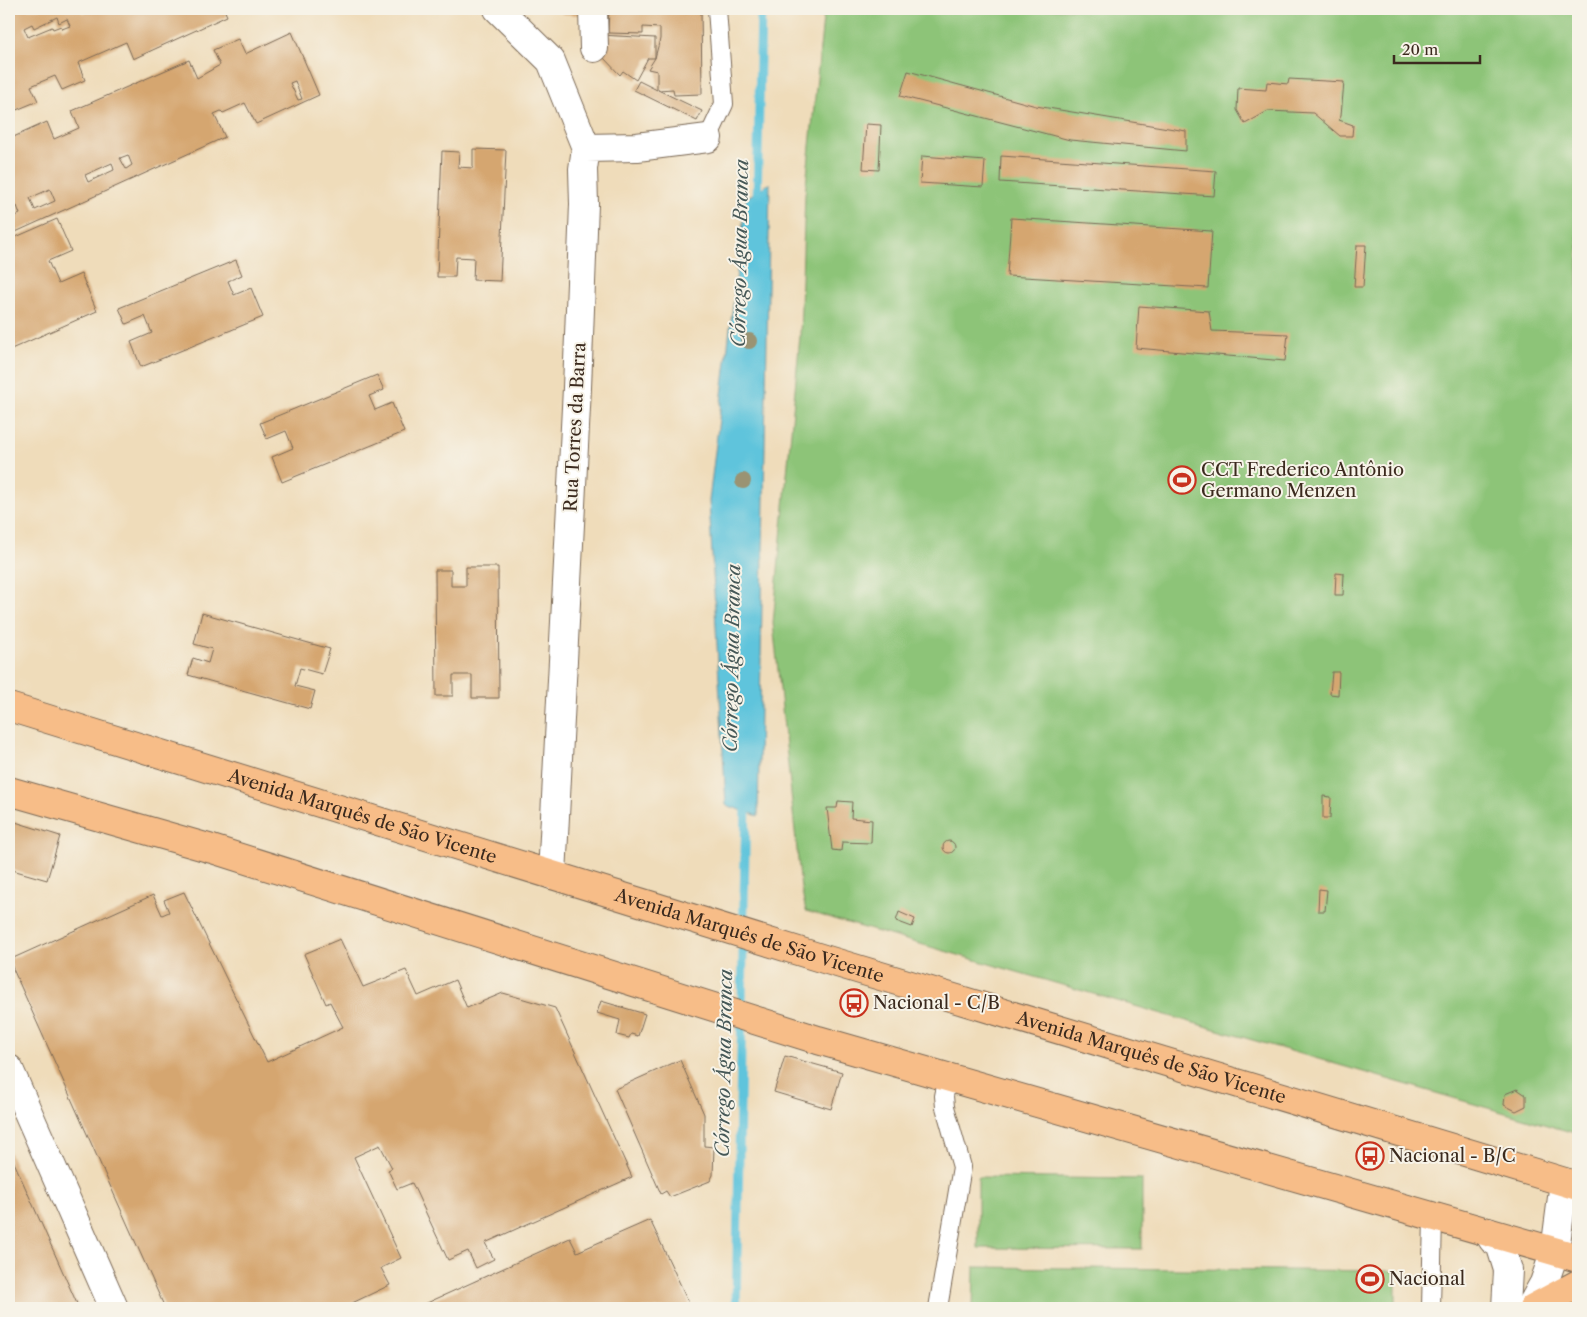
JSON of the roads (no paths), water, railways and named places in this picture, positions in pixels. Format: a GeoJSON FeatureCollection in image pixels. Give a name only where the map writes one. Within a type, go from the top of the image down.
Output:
{"type":"FeatureCollection","features":[{"type":"Feature","properties":{"kind":"main road","name":"Avenida Marquês de São Vicente"},"geometry":{"type":"LineString","coordinates":[[9,707],[552,875],[1571,1184]]}},
{"type":"Feature","properties":{"kind":"main road"},"geometry":{"type":"LineString","coordinates":[[9,791],[212,849],[818,1040],[1567,1255]]}},
{"type":"Feature","properties":{"kind":"main road"},"geometry":{"type":"LineString","coordinates":[[1532,1308],[1578,1284]]}},
{"type":"Feature","properties":{"kind":"street","name":"Rua Torres da Barra"},"geometry":{"type":"LineString","coordinates":[[498,9],[551,61],[586,148],[583,169],[584,204],[577,388],[552,875]]}},
{"type":"Feature","properties":{"kind":"street"},"geometry":{"type":"LineString","coordinates":[[593,9],[594,48]]}},
{"type":"Feature","properties":{"kind":"street"},"geometry":{"type":"LineString","coordinates":[[586,148],[637,147],[708,138]]}},
{"type":"Feature","properties":{"kind":"street"},"geometry":{"type":"LineString","coordinates":[[9,1069],[114,1308]]}},
{"type":"Feature","properties":{"kind":"street"},"geometry":{"type":"LineString","coordinates":[[1532,1308],[1544,1283],[1567,1255],[1571,1184]]}},
{"type":"Feature","properties":{"kind":"street"},"geometry":{"type":"LineString","coordinates":[[1488,1232],[1493,1240],[1500,1244],[1508,1266],[1506,1308]]}},
{"type":"Feature","properties":{"kind":"lane"},"geometry":{"type":"LineString","coordinates":[[708,138],[724,104],[717,9]]}},
{"type":"Feature","properties":{"kind":"lane"},"geometry":{"type":"LineString","coordinates":[[938,1308],[962,1167],[945,1107],[944,1096],[948,1077]]}},
{"type":"Feature","properties":{"kind":"lane"},"geometry":{"type":"LineString","coordinates":[[1431,1308],[1433,1216]]}},
{"type":"Feature","properties":{"kind":"water"},"geometry":{"type":"Polygon","coordinates":[[[770,183],[758,816],[726,805],[709,501],[746,198],[770,183]]]}},
{"type":"Feature","properties":{"kind":"waterway","name":"Córrego Água Branca"},"geometry":{"type":"LineString","coordinates":[[757,203],[761,9]]}},
{"type":"Feature","properties":{"kind":"waterway","name":"Córrego Água Branca"},"geometry":{"type":"LineString","coordinates":[[736,1308],[746,801]]}},
{"type":"Feature","properties":{"kind":"place","name":"CCT Frederico Antônio Germano Menzen"},"geometry":{"type":"Point","coordinates":[1182,480]}},
{"type":"Feature","properties":{"kind":"place","name":"Nacional - C/B"},"geometry":{"type":"Point","coordinates":[854,1003]}},
{"type":"Feature","properties":{"kind":"place","name":"Nacional - B/C"},"geometry":{"type":"Point","coordinates":[1370,1156]}},
{"type":"Feature","properties":{"kind":"place","name":"Nacional"},"geometry":{"type":"Point","coordinates":[1370,1279]}}]}
